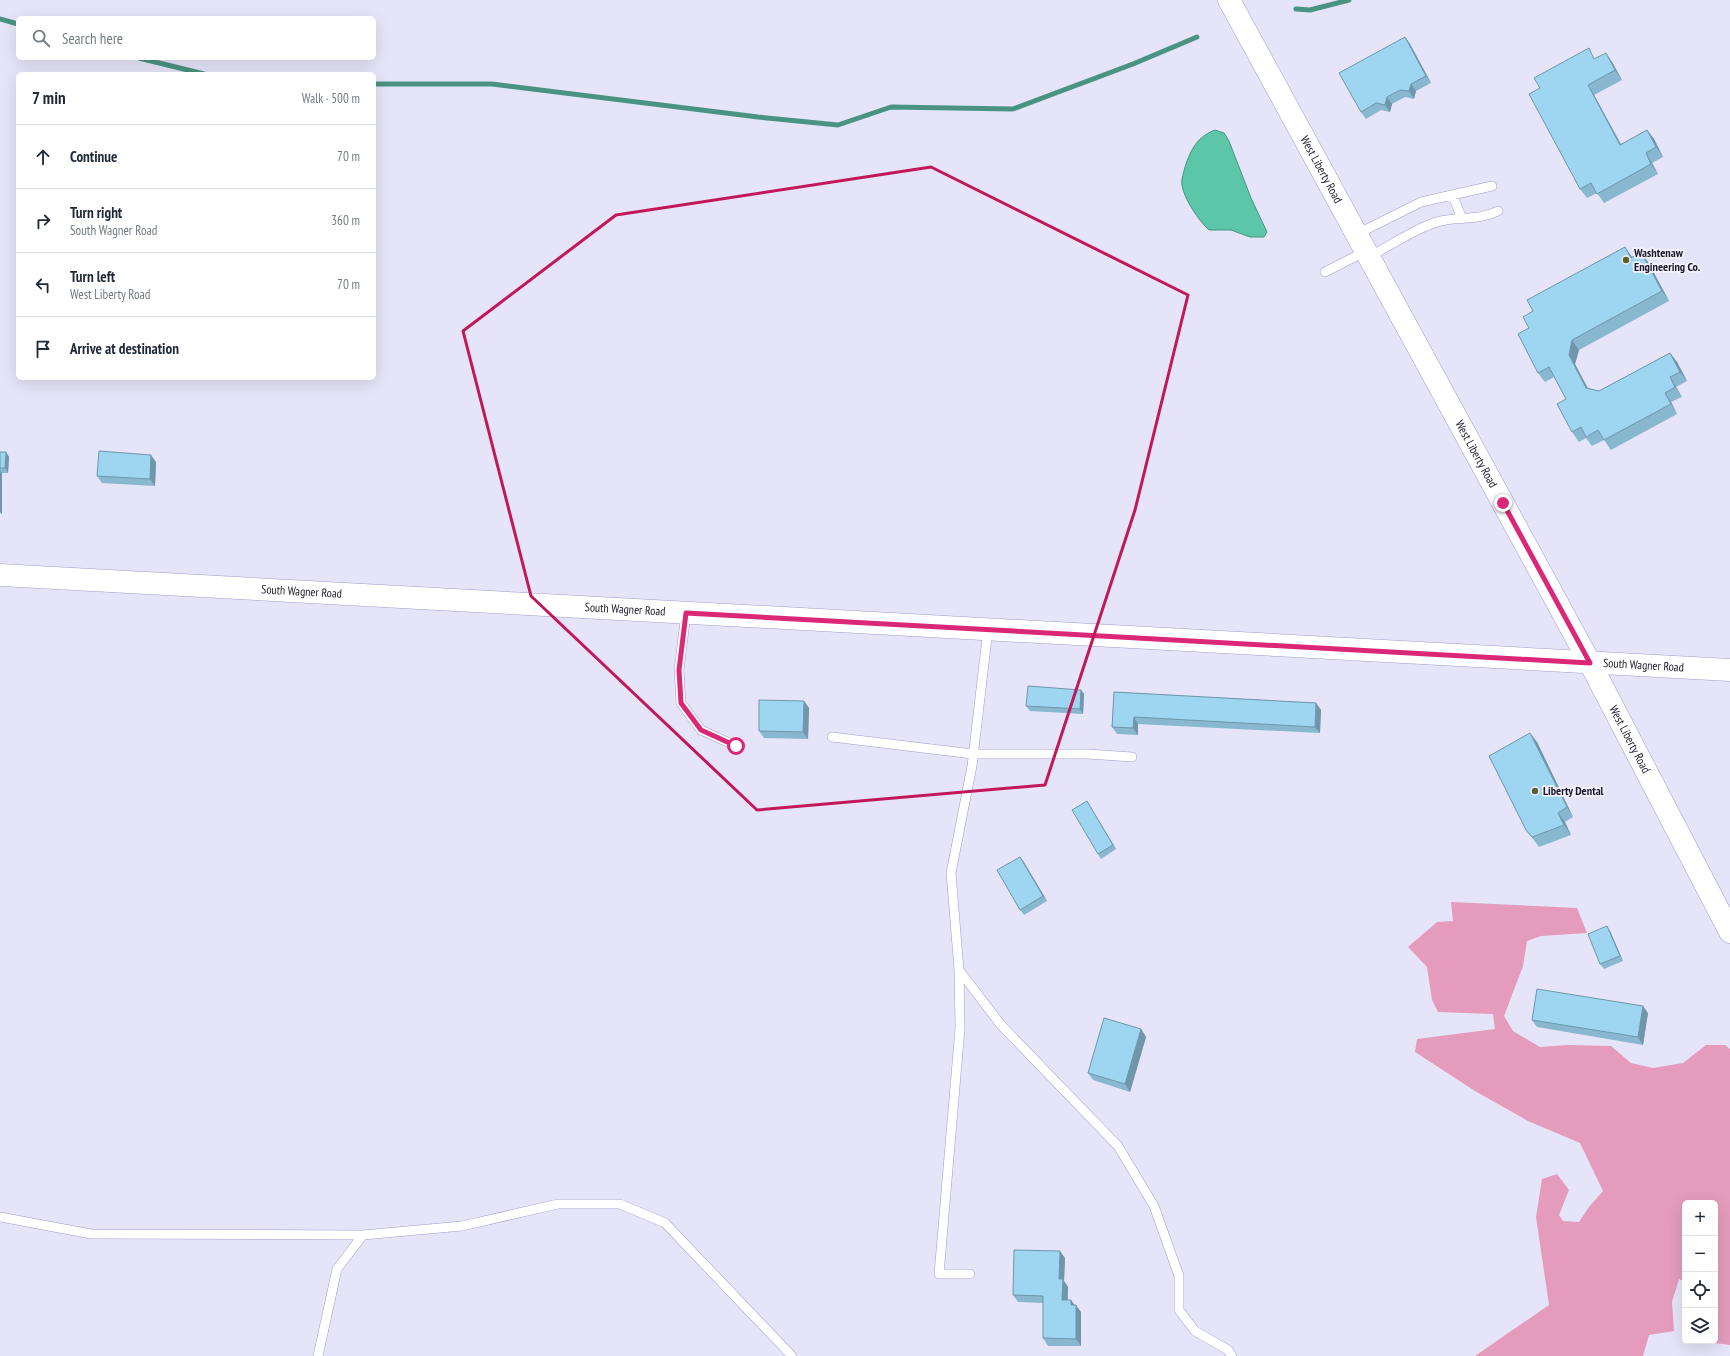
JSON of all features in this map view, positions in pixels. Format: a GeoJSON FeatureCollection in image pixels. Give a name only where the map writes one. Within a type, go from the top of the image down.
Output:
{"type":"FeatureCollection","features":[{"type":"Feature","properties":{"kind":"main road","name":"West Liberty Road"},"geometry":{"type":"LineString","coordinates":[[1229,0],[1590,663],[1730,932]]}},
{"type":"Feature","properties":{"kind":"main road","name":"South Wagner Road"},"geometry":{"type":"LineString","coordinates":[[0,575],[1730,670]]}},
{"type":"Feature","properties":{"kind":"lane"},"geometry":{"type":"LineString","coordinates":[[1325,272],[1364,248],[1421,202],[1492,186]]}},
{"type":"Feature","properties":{"kind":"lane"},"geometry":{"type":"LineString","coordinates":[[1453,196],[1462,219]]}},
{"type":"Feature","properties":{"kind":"lane"},"geometry":{"type":"LineString","coordinates":[[1364,248],[1429,224],[1441,221],[1475,219],[1488,216],[1498,210]]}},
{"type":"Feature","properties":{"kind":"lane"},"geometry":{"type":"LineString","coordinates":[[686,613],[679,670],[681,703],[701,730],[736,746]]}},
{"type":"Feature","properties":{"kind":"lane"},"geometry":{"type":"LineString","coordinates":[[970,1274],[939,1274],[960,1028],[959,970],[951,873],[973,754],[988,629]]}},
{"type":"Feature","properties":{"kind":"lane"},"geometry":{"type":"LineString","coordinates":[[832,737],[973,754],[1088,754],[1132,757]]}},
{"type":"Feature","properties":{"kind":"lane"},"geometry":{"type":"LineString","coordinates":[[959,970],[1001,1024],[1118,1146],[1154,1206],[1179,1276],[1179,1310],[1195,1331],[1228,1350],[1232,1356]]}},
{"type":"Feature","properties":{"kind":"lane"},"geometry":{"type":"LineString","coordinates":[[0,1217],[91,1234],[363,1235],[462,1226],[558,1204],[620,1204],[665,1223],[792,1356]]}},
{"type":"Feature","properties":{"kind":"lane"},"geometry":{"type":"LineString","coordinates":[[318,1356],[337,1269],[363,1235]]}},
{"type":"Feature","properties":{"kind":"highlighted area"},"geometry":{"type":"Polygon","coordinates":[[[931,167],[1188,295],[1135,510],[1045,785],[757,810],[531,596],[463,331],[616,215],[931,167]]]}},
{"type":"Feature","properties":{"kind":"shaded area"},"geometry":{"type":"Polygon","coordinates":[[[1215,130],[1224,133],[1229,141],[1251,198],[1267,232],[1264,237],[1250,237],[1231,230],[1209,230],[1189,203],[1183,191],[1182,180],[1192,149],[1199,140],[1215,130]]]}},
{"type":"Feature","properties":{"kind":"shaded area"},"geometry":{"type":"Polygon","coordinates":[[[1451,902],[1577,908],[1587,933],[1541,936],[1527,941],[1523,966],[1504,1016],[1513,1031],[1540,1047],[1568,1045],[1611,1046],[1631,1063],[1653,1068],[1683,1063],[1706,1045],[1725,1045],[1730,1049],[1730,1345],[1718,1343],[1718,1200],[1682,1200],[1682,1280],[1679,1279],[1672,1302],[1674,1331],[1649,1335],[1643,1356],[1475,1356],[1549,1305],[1536,1217],[1542,1179],[1557,1174],[1569,1190],[1559,1215],[1563,1221],[1579,1222],[1589,1207],[1603,1191],[1580,1143],[1528,1121],[1475,1091],[1415,1052],[1417,1039],[1495,1029],[1493,1014],[1438,1012],[1432,1000],[1427,967],[1408,947],[1437,922],[1453,921],[1451,902]]]}},
{"type":"Feature","properties":{"kind":"building"},"geometry":{"type":"Polygon","coordinates":[[[1405,37],[1426,76],[1411,84],[1409,91],[1400,90],[1387,97],[1385,105],[1376,103],[1361,112],[1339,73],[1405,37]]]}},
{"type":"Feature","properties":{"kind":"building"},"geometry":{"type":"Polygon","coordinates":[[[1589,48],[1594,59],[1606,53],[1615,70],[1588,85],[1620,145],[1647,130],[1656,147],[1646,153],[1651,164],[1597,194],[1591,183],[1580,189],[1529,94],[1540,88],[1534,78],[1589,48]]]}},
{"type":"Feature","properties":{"kind":"building"},"geometry":{"type":"Polygon","coordinates":[[[1625,247],[1631,258],[1641,252],[1662,291],[1572,340],[1569,355],[1586,388],[1599,391],[1670,353],[1680,372],[1670,377],[1675,387],[1665,393],[1671,404],[1604,440],[1598,430],[1586,437],[1581,427],[1572,432],[1557,404],[1566,399],[1549,367],[1538,373],[1518,334],[1529,328],[1523,317],[1533,311],[1527,300],[1625,247]]]}},
{"type":"Feature","properties":{"kind":"building"},"geometry":{"type":"Polygon","coordinates":[[[99,451],[151,455],[150,479],[97,476],[99,451]]]}},
{"type":"Feature","properties":{"kind":"building"},"geometry":{"type":"Polygon","coordinates":[[[0,452],[6,452],[5,468],[0,468],[0,452]]]}},
{"type":"Feature","properties":{"kind":"building"},"geometry":{"type":"Polygon","coordinates":[[[1028,686],[1081,690],[1080,709],[1026,706],[1028,686]]]}},
{"type":"Feature","properties":{"kind":"building"},"geometry":{"type":"Polygon","coordinates":[[[1114,692],[1316,703],[1315,727],[1134,717],[1133,728],[1112,727],[1114,692]]]}},
{"type":"Feature","properties":{"kind":"building"},"geometry":{"type":"Polygon","coordinates":[[[759,700],[804,701],[803,732],[759,731],[759,700]]]}},
{"type":"Feature","properties":{"kind":"building","name":"Liberty Dental"},"geometry":{"type":"Polygon","coordinates":[[[1530,733],[1567,807],[1558,813],[1564,825],[1532,837],[1526,830],[1489,756],[1530,733]]]}},
{"type":"Feature","properties":{"kind":"building"},"geometry":{"type":"Polygon","coordinates":[[[1087,801],[1113,845],[1098,854],[1072,810],[1087,801]]]}},
{"type":"Feature","properties":{"kind":"building"},"geometry":{"type":"Polygon","coordinates":[[[1020,857],[1043,896],[1020,910],[997,870],[1020,857]]]}},
{"type":"Feature","properties":{"kind":"building"},"geometry":{"type":"Polygon","coordinates":[[[1607,926],[1620,956],[1600,964],[1588,934],[1607,926]]]}},
{"type":"Feature","properties":{"kind":"building"},"geometry":{"type":"Polygon","coordinates":[[[1537,989],[1643,1006],[1638,1037],[1532,1020],[1537,989]]]}},
{"type":"Feature","properties":{"kind":"building"},"geometry":{"type":"Polygon","coordinates":[[[1104,1018],[1141,1029],[1125,1084],[1088,1073],[1104,1018]]]}},
{"type":"Feature","properties":{"kind":"building"},"geometry":{"type":"Polygon","coordinates":[[[1014,1250],[1060,1251],[1059,1279],[1063,1279],[1062,1300],[1071,1300],[1071,1305],[1076,1305],[1076,1339],[1043,1338],[1043,1296],[1013,1295],[1014,1250]]]}},
{"type":"Feature","properties":{"kind":"waterway"},"geometry":{"type":"LineString","coordinates":[[1296,9],[1310,10],[1349,0]]}},
{"type":"Feature","properties":{"kind":"waterway"},"geometry":{"type":"LineString","coordinates":[[0,19],[16,23]]}},
{"type":"Feature","properties":{"kind":"waterway"},"geometry":{"type":"LineString","coordinates":[[376,84],[492,84],[758,117],[838,125],[891,107],[1013,109],[1133,64],[1197,37]]}},
{"type":"Feature","properties":{"kind":"waterway"},"geometry":{"type":"LineString","coordinates":[[147,60],[196,72]]}},
{"type":"Feature","properties":{"kind":"place","name":"Washtenaw Engineering Co."},"geometry":{"type":"Point","coordinates":[1626,260]}},
{"type":"Feature","properties":{"kind":"place","name":"Liberty Dental"},"geometry":{"type":"Point","coordinates":[1535,791]}},
{"type":"Feature","properties":{"kind":"route"},"geometry":{"type":"LineString","coordinates":[[736,746],[701,730],[681,703],[679,670],[686,613],[1590,663],[1503,503]]}}]}
